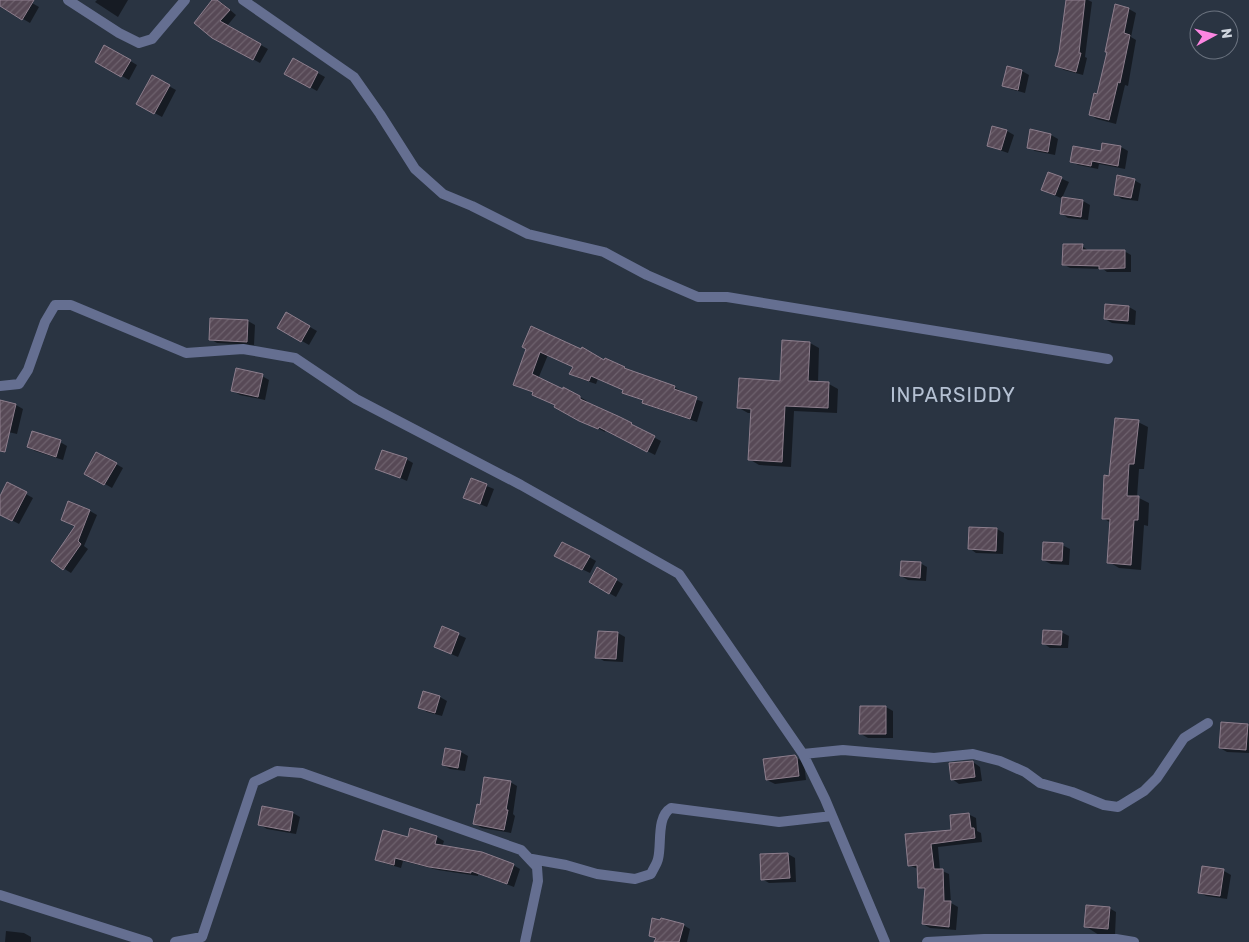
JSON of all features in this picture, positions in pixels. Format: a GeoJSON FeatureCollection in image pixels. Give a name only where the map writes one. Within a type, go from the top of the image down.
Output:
{"type":"FeatureCollection","features":[{"type":"Feature","properties":{"kind":"street"},"geometry":{"type":"LineString","coordinates":[[68,0],[119,33],[139,43],[152,39],[185,0]]}},
{"type":"Feature","properties":{"kind":"street"},"geometry":{"type":"LineString","coordinates":[[243,0],[354,77],[415,169],[443,194],[528,234],[604,252],[646,275],[698,297],[727,297],[1108,359]]}},
{"type":"Feature","properties":{"kind":"street"},"geometry":{"type":"LineString","coordinates":[[0,386],[19,384],[28,370],[45,322],[55,305],[71,305],[186,353],[243,349],[294,358],[356,399],[521,485],[679,574],[803,754],[832,816],[885,942]]}},
{"type":"Feature","properties":{"kind":"street"},"geometry":{"type":"LineString","coordinates":[[803,754],[843,750],[934,758],[973,754],[1000,761],[1025,772],[1040,783],[1072,792],[1104,805],[1118,807],[1144,791],[1157,778],[1184,738],[1208,723]]}},
{"type":"Feature","properties":{"kind":"street"},"geometry":{"type":"LineString","coordinates":[[175,942],[202,937],[254,782],[277,771],[302,773],[521,850],[537,866],[538,881],[525,942]]}},
{"type":"Feature","properties":{"kind":"street"},"geometry":{"type":"LineString","coordinates":[[532,859],[566,864],[598,874],[635,879],[651,874],[658,860],[663,819],[666,811],[671,808],[779,822],[832,816]]}},
{"type":"Feature","properties":{"kind":"street"},"geometry":{"type":"LineString","coordinates":[[0,895],[148,942]]}},
{"type":"Feature","properties":{"kind":"street"},"geometry":{"type":"LineString","coordinates":[[927,942],[984,939],[1116,939],[1134,942]]}},
{"type":"Feature","properties":{"kind":"building"},"geometry":{"type":"Polygon","coordinates":[[[0,0],[34,0],[22,20],[0,6],[0,0]]]}},
{"type":"Feature","properties":{"kind":"building"},"geometry":{"type":"Polygon","coordinates":[[[212,0],[217,0],[230,10],[220,21],[261,44],[253,60],[212,38],[194,23],[212,0]]]}},
{"type":"Feature","properties":{"kind":"building"},"geometry":{"type":"Polygon","coordinates":[[[1066,0],[1085,0],[1079,53],[1081,53],[1076,72],[1055,66],[1059,52],[1066,0]]]}},
{"type":"Feature","properties":{"kind":"building"},"geometry":{"type":"Polygon","coordinates":[[[1115,4],[1129,8],[1124,33],[1130,35],[1120,83],[1118,82],[1109,120],[1089,115],[1094,93],[1097,94],[1107,52],[1105,52],[1115,4]]]}},
{"type":"Feature","properties":{"kind":"building"},"geometry":{"type":"Polygon","coordinates":[[[104,45],[131,60],[121,77],[95,62],[104,45]]]}},
{"type":"Feature","properties":{"kind":"building"},"geometry":{"type":"Polygon","coordinates":[[[293,58],[318,72],[310,88],[284,74],[293,58]]]}},
{"type":"Feature","properties":{"kind":"building"},"geometry":{"type":"Polygon","coordinates":[[[1007,66],[1022,70],[1018,90],[1002,86],[1007,66]]]}},
{"type":"Feature","properties":{"kind":"building"},"geometry":{"type":"Polygon","coordinates":[[[152,75],[170,85],[154,114],[136,104],[152,75]]]}},
{"type":"Feature","properties":{"kind":"building"},"geometry":{"type":"Polygon","coordinates":[[[992,126],[1007,130],[1001,150],[987,146],[992,126]]]}},
{"type":"Feature","properties":{"kind":"building"},"geometry":{"type":"Polygon","coordinates":[[[1030,129],[1051,134],[1048,152],[1027,148],[1030,129]]]}},
{"type":"Feature","properties":{"kind":"building"},"geometry":{"type":"Polygon","coordinates":[[[1102,143],[1121,146],[1118,166],[1092,161],[1091,166],[1070,162],[1073,146],[1101,151],[1102,143]]]}},
{"type":"Feature","properties":{"kind":"building"},"geometry":{"type":"Polygon","coordinates":[[[1048,172],[1062,177],[1055,195],[1041,190],[1048,172]]]}},
{"type":"Feature","properties":{"kind":"building"},"geometry":{"type":"Polygon","coordinates":[[[1117,175],[1135,179],[1131,198],[1114,195],[1117,175]]]}},
{"type":"Feature","properties":{"kind":"building"},"geometry":{"type":"Polygon","coordinates":[[[1062,197],[1083,200],[1081,217],[1060,214],[1062,197]]]}},
{"type":"Feature","properties":{"kind":"building"},"geometry":{"type":"Polygon","coordinates":[[[1063,244],[1083,244],[1082,250],[1125,250],[1125,268],[1099,269],[1099,266],[1062,265],[1063,244]]]}},
{"type":"Feature","properties":{"kind":"building"},"geometry":{"type":"Polygon","coordinates":[[[1105,304],[1129,306],[1128,321],[1104,319],[1105,304]]]}},
{"type":"Feature","properties":{"kind":"building"},"geometry":{"type":"Polygon","coordinates":[[[286,312],[310,326],[301,342],[277,328],[286,312]]]}},
{"type":"Feature","properties":{"kind":"building"},"geometry":{"type":"Polygon","coordinates":[[[210,318],[248,320],[247,342],[209,340],[210,318]]]}},
{"type":"Feature","properties":{"kind":"building"},"geometry":{"type":"Polygon","coordinates":[[[531,326],[581,349],[582,347],[604,360],[605,358],[624,368],[675,386],[674,389],[697,397],[690,419],[642,403],[643,400],[622,393],[623,390],[591,376],[589,381],[569,374],[573,367],[540,352],[532,374],[563,389],[563,387],[580,396],[580,399],[620,417],[655,436],[647,452],[599,427],[598,429],[579,421],[554,407],[555,405],[532,395],[533,392],[513,385],[526,349],[522,347],[531,326]]]}},
{"type":"Feature","properties":{"kind":"building"},"geometry":{"type":"Polygon","coordinates":[[[782,340],[810,342],[808,381],[829,382],[828,408],[785,406],[782,462],[748,460],[751,409],[737,408],[739,378],[780,381],[782,340]]]}},
{"type":"Feature","properties":{"kind":"building"},"geometry":{"type":"Polygon","coordinates":[[[236,368],[263,374],[258,397],[231,391],[236,368]]]}},
{"type":"Feature","properties":{"kind":"building"},"geometry":{"type":"Polygon","coordinates":[[[0,400],[16,404],[5,452],[0,451],[0,400]]]}},
{"type":"Feature","properties":{"kind":"building"},"geometry":{"type":"Polygon","coordinates":[[[1115,418],[1139,420],[1134,464],[1129,464],[1127,496],[1139,496],[1138,520],[1134,520],[1131,565],[1107,563],[1110,519],[1102,519],[1104,475],[1109,476],[1115,418]]]}},
{"type":"Feature","properties":{"kind":"building"},"geometry":{"type":"Polygon","coordinates":[[[32,431],[61,440],[56,457],[27,447],[32,431]]]}},
{"type":"Feature","properties":{"kind":"building"},"geometry":{"type":"Polygon","coordinates":[[[382,450],[407,458],[400,478],[375,469],[382,450]]]}},
{"type":"Feature","properties":{"kind":"building"},"geometry":{"type":"Polygon","coordinates":[[[96,452],[117,463],[104,485],[84,474],[96,452]]]}},
{"type":"Feature","properties":{"kind":"building"},"geometry":{"type":"Polygon","coordinates":[[[471,478],[487,484],[480,504],[463,498],[471,478]]]}},
{"type":"Feature","properties":{"kind":"building"},"geometry":{"type":"Polygon","coordinates":[[[7,482],[27,492],[12,521],[0,515],[0,496],[7,482]]]}},
{"type":"Feature","properties":{"kind":"building"},"geometry":{"type":"Polygon","coordinates":[[[68,501],[90,510],[78,541],[81,544],[63,570],[51,561],[75,526],[61,520],[68,501]]]}},
{"type":"Feature","properties":{"kind":"building"},"geometry":{"type":"Polygon","coordinates":[[[969,527],[997,528],[996,551],[968,549],[969,527]]]}},
{"type":"Feature","properties":{"kind":"building"},"geometry":{"type":"Polygon","coordinates":[[[562,542],[590,556],[582,570],[554,556],[562,542]]]}},
{"type":"Feature","properties":{"kind":"building"},"geometry":{"type":"Polygon","coordinates":[[[1043,542],[1063,543],[1062,561],[1042,560],[1043,542]]]}},
{"type":"Feature","properties":{"kind":"building"},"geometry":{"type":"Polygon","coordinates":[[[901,561],[921,562],[920,578],[900,576],[901,561]]]}},
{"type":"Feature","properties":{"kind":"building"},"geometry":{"type":"Polygon","coordinates":[[[597,567],[617,579],[609,594],[589,582],[597,567]]]}},
{"type":"Feature","properties":{"kind":"building"},"geometry":{"type":"Polygon","coordinates":[[[442,626],[459,633],[451,654],[434,647],[442,626]]]}},
{"type":"Feature","properties":{"kind":"building"},"geometry":{"type":"Polygon","coordinates":[[[1043,630],[1062,631],[1061,645],[1042,644],[1043,630]]]}},
{"type":"Feature","properties":{"kind":"building"},"geometry":{"type":"Polygon","coordinates":[[[598,631],[618,632],[616,659],[595,658],[598,631]]]}},
{"type":"Feature","properties":{"kind":"building"},"geometry":{"type":"Polygon","coordinates":[[[423,691],[440,696],[435,713],[418,708],[423,691]]]}},
{"type":"Feature","properties":{"kind":"building"},"geometry":{"type":"Polygon","coordinates":[[[860,706],[886,706],[886,734],[859,734],[860,706]]]}},
{"type":"Feature","properties":{"kind":"building"},"geometry":{"type":"Polygon","coordinates":[[[1221,722],[1248,724],[1246,750],[1219,748],[1221,722]]]}},
{"type":"Feature","properties":{"kind":"building"},"geometry":{"type":"Polygon","coordinates":[[[445,748],[461,751],[458,768],[442,765],[445,748]]]}},
{"type":"Feature","properties":{"kind":"building"},"geometry":{"type":"Polygon","coordinates":[[[795,755],[799,776],[766,780],[763,759],[795,755]]]}},
{"type":"Feature","properties":{"kind":"building"},"geometry":{"type":"Polygon","coordinates":[[[973,761],[975,777],[951,780],[949,763],[973,761]]]}},
{"type":"Feature","properties":{"kind":"building"},"geometry":{"type":"Polygon","coordinates":[[[484,777],[511,781],[504,830],[473,824],[477,804],[480,805],[484,777]]]}},
{"type":"Feature","properties":{"kind":"building"},"geometry":{"type":"Polygon","coordinates":[[[262,806],[293,812],[290,831],[258,825],[262,806]]]}},
{"type":"Feature","properties":{"kind":"building"},"geometry":{"type":"Polygon","coordinates":[[[969,813],[971,828],[974,828],[975,838],[931,844],[934,869],[943,869],[944,901],[951,901],[949,927],[922,924],[925,888],[918,888],[917,865],[908,866],[905,834],[951,830],[950,815],[969,813]]]}},
{"type":"Feature","properties":{"kind":"building"},"geometry":{"type":"Polygon","coordinates":[[[410,828],[437,836],[435,844],[482,852],[514,864],[507,884],[471,871],[471,873],[429,867],[395,858],[394,865],[375,860],[383,830],[408,837],[410,828]]]}},
{"type":"Feature","properties":{"kind":"building"},"geometry":{"type":"Polygon","coordinates":[[[788,853],[790,878],[761,880],[760,854],[788,853]]]}},
{"type":"Feature","properties":{"kind":"building"},"geometry":{"type":"Polygon","coordinates":[[[1202,866],[1224,869],[1220,896],[1198,893],[1202,866]]]}},
{"type":"Feature","properties":{"kind":"building"},"geometry":{"type":"Polygon","coordinates":[[[1086,905],[1110,907],[1108,929],[1084,927],[1086,905]]]}},
{"type":"Feature","properties":{"kind":"building"},"geometry":{"type":"Polygon","coordinates":[[[652,918],[660,920],[661,918],[684,924],[679,942],[654,942],[656,938],[649,936],[652,918]]]}},
{"type":"Feature","properties":{"kind":"district","name":"INPARSIDDY"},"geometry":{"type":"Point","coordinates":[953,395]}}]}
